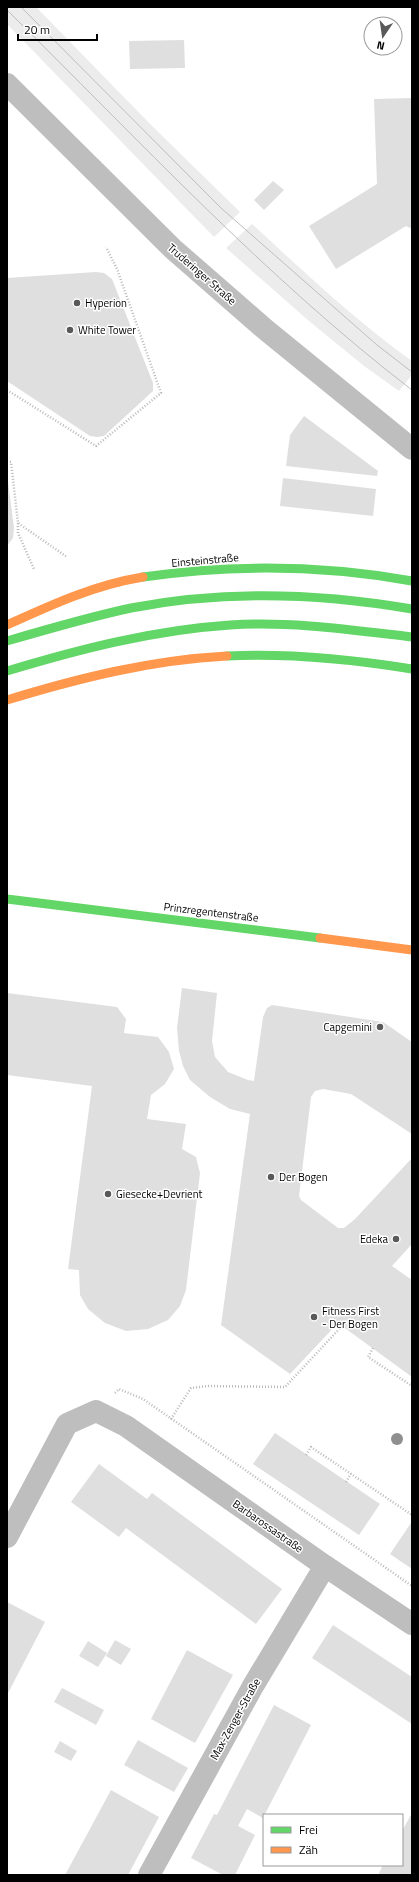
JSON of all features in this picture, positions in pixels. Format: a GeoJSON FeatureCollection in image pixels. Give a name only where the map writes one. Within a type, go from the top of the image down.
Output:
{"type":"FeatureCollection","features":[{"type":"Feature","properties":{"kind":"main road","name":"Einsteinstraße"},"geometry":{"type":"LineString","coordinates":[[7,625],[72,596],[102,586],[178,574],[255,568],[311,568],[378,575],[412,581]]}},
{"type":"Feature","properties":{"kind":"main road"},"geometry":{"type":"LineString","coordinates":[[7,641],[117,611],[180,601],[291,595],[368,600],[412,609]]}},
{"type":"Feature","properties":{"kind":"main road"},"geometry":{"type":"LineString","coordinates":[[7,671],[117,640],[231,625],[286,625],[338,628],[412,637]]}},
{"type":"Feature","properties":{"kind":"main road"},"geometry":{"type":"LineString","coordinates":[[7,700],[102,673],[144,664],[213,657],[277,654],[324,655],[385,663],[412,669]]}},
{"type":"Feature","properties":{"kind":"main road","name":"Prinzregentenstraße"},"geometry":{"type":"LineString","coordinates":[[7,899],[412,950]]}},
{"type":"Feature","properties":{"kind":"street","name":"Truderinger Straße"},"geometry":{"type":"LineString","coordinates":[[7,84],[189,264],[266,330],[412,449]]}},
{"type":"Feature","properties":{"kind":"street","name":"Barbarossastraße"},"geometry":{"type":"LineString","coordinates":[[96,1411],[126,1426],[325,1566],[412,1624]]}},
{"type":"Feature","properties":{"kind":"street"},"geometry":{"type":"LineString","coordinates":[[7,1537],[67,1424],[96,1411]]}},
{"type":"Feature","properties":{"kind":"street","name":"Max-Zenger-Straße"},"geometry":{"type":"LineString","coordinates":[[149,1875],[253,1686],[325,1566]]}},
{"type":"Feature","properties":{"kind":"path"},"geometry":{"type":"LineString","coordinates":[[7,390],[96,446],[161,393],[117,269],[106,247]]}},
{"type":"Feature","properties":{"kind":"path"},"geometry":{"type":"LineString","coordinates":[[7,461],[11,462],[18,533],[34,569]]}},
{"type":"Feature","properties":{"kind":"path"},"geometry":{"type":"LineString","coordinates":[[18,523],[67,557]]}},
{"type":"Feature","properties":{"kind":"path"},"geometry":{"type":"LineString","coordinates":[[171,1419],[191,1388],[208,1386],[285,1387],[342,1326]]}},
{"type":"Feature","properties":{"kind":"path"},"geometry":{"type":"LineString","coordinates":[[372,1348],[368,1357],[412,1386]]}},
{"type":"Feature","properties":{"kind":"path"},"geometry":{"type":"LineString","coordinates":[[96,1411],[119,1389],[143,1399],[412,1586]]}},
{"type":"Feature","properties":{"kind":"path"},"geometry":{"type":"LineString","coordinates":[[306,1454],[311,1447],[412,1515]]}},
{"type":"Feature","properties":{"kind":"path"},"geometry":{"type":"LineString","coordinates":[[346,1482],[351,1474]]}},
{"type":"Feature","properties":{"kind":"shaded area"},"geometry":{"type":"Polygon","coordinates":[[[7,7],[36,7],[150,124],[240,212],[214,237],[7,24],[7,7]]]}},
{"type":"Feature","properties":{"kind":"shaded area"},"geometry":{"type":"Polygon","coordinates":[[[252,224],[310,278],[370,329],[412,361],[412,375],[399,391],[364,366],[309,321],[226,248],[252,224]]]}},
{"type":"Feature","properties":{"kind":"building"},"geometry":{"type":"Polygon","coordinates":[[[184,40],[185,68],[130,69],[129,41],[184,40]]]}},
{"type":"Feature","properties":{"kind":"building"},"geometry":{"type":"Polygon","coordinates":[[[412,98],[412,229],[406,226],[336,269],[309,226],[377,184],[374,99],[412,98]]]}},
{"type":"Feature","properties":{"kind":"building"},"geometry":{"type":"Polygon","coordinates":[[[273,181],[284,190],[264,210],[254,200],[273,181]]]}},
{"type":"Feature","properties":{"kind":"building","name":"White Tower"},"geometry":{"type":"Polygon","coordinates":[[[96,272],[104,273],[112,279],[153,383],[153,391],[104,436],[97,437],[90,436],[7,381],[7,278],[96,272]]]}},
{"type":"Feature","properties":{"kind":"building"},"geometry":{"type":"Polygon","coordinates":[[[304,416],[378,471],[377,476],[286,466],[290,435],[304,416]]]}},
{"type":"Feature","properties":{"kind":"building"},"geometry":{"type":"Polygon","coordinates":[[[7,474],[14,528],[13,538],[7,546],[7,474]]]}},
{"type":"Feature","properties":{"kind":"building"},"geometry":{"type":"Polygon","coordinates":[[[283,478],[376,489],[373,516],[280,506],[283,478]]]}},
{"type":"Feature","properties":{"kind":"building","name":"Der Bogen"},"geometry":{"type":"Polygon","coordinates":[[[182,988],[217,993],[212,1041],[215,1057],[228,1072],[248,1080],[254,1081],[263,1017],[267,1008],[272,1005],[383,1022],[412,1042],[412,1134],[351,1094],[323,1089],[315,1091],[311,1097],[299,1196],[301,1200],[338,1228],[344,1228],[355,1219],[412,1158],[412,1244],[392,1266],[412,1280],[412,1377],[338,1323],[290,1374],[221,1325],[250,1114],[230,1109],[210,1097],[190,1080],[183,1066],[179,1051],[177,1028],[182,988]]]}},
{"type":"Feature","properties":{"kind":"building","name":"Giesecke+Devrient"},"geometry":{"type":"Polygon","coordinates":[[[7,993],[117,1007],[126,1019],[124,1033],[158,1037],[169,1052],[174,1069],[165,1084],[151,1095],[147,1119],[186,1124],[182,1149],[196,1157],[200,1173],[186,1290],[180,1306],[168,1320],[148,1329],[126,1331],[105,1323],[88,1309],[80,1295],[79,1270],[68,1269],[92,1086],[7,1075],[7,993]]]}},
{"type":"Feature","properties":{"kind":"building"},"geometry":{"type":"Polygon","coordinates":[[[275,1433],[380,1504],[359,1535],[253,1464],[275,1433]]]}},
{"type":"Feature","properties":{"kind":"building"},"geometry":{"type":"Polygon","coordinates":[[[99,1464],[147,1499],[152,1493],[282,1589],[256,1624],[126,1528],[119,1537],[71,1502],[99,1464]]]}},
{"type":"Feature","properties":{"kind":"building"},"geometry":{"type":"Polygon","coordinates":[[[411,1523],[412,1524],[412,1569],[390,1554],[411,1523]]]}},
{"type":"Feature","properties":{"kind":"building"},"geometry":{"type":"Polygon","coordinates":[[[7,1602],[45,1622],[7,1695],[7,1602]]]}},
{"type":"Feature","properties":{"kind":"building"},"geometry":{"type":"Polygon","coordinates":[[[333,1625],[412,1677],[412,1724],[312,1658],[333,1625]]]}},
{"type":"Feature","properties":{"kind":"building"},"geometry":{"type":"Polygon","coordinates":[[[115,1640],[131,1649],[121,1665],[106,1656],[115,1640]]]}},
{"type":"Feature","properties":{"kind":"building"},"geometry":{"type":"Polygon","coordinates":[[[88,1641],[107,1653],[98,1667],[79,1656],[88,1641]]]}},
{"type":"Feature","properties":{"kind":"building"},"geometry":{"type":"Polygon","coordinates":[[[187,1650],[233,1675],[195,1743],[151,1719],[187,1650]]]}},
{"type":"Feature","properties":{"kind":"building"},"geometry":{"type":"Polygon","coordinates":[[[62,1688],[104,1710],[96,1725],[54,1702],[62,1688]]]}},
{"type":"Feature","properties":{"kind":"building"},"geometry":{"type":"Polygon","coordinates":[[[274,1705],[311,1725],[265,1814],[263,1814],[263,1818],[247,1809],[238,1826],[255,1835],[235,1875],[223,1875],[191,1858],[214,1814],[217,1815],[274,1705]]]}},
{"type":"Feature","properties":{"kind":"building"},"geometry":{"type":"Polygon","coordinates":[[[138,1740],[188,1768],[174,1792],[124,1765],[138,1740]]]}},
{"type":"Feature","properties":{"kind":"building"},"geometry":{"type":"Polygon","coordinates":[[[60,1741],[77,1751],[71,1761],[54,1752],[60,1741]]]}},
{"type":"Feature","properties":{"kind":"building"},"geometry":{"type":"Polygon","coordinates":[[[111,1790],[159,1817],[128,1875],[65,1875],[111,1790]]]}},
{"type":"Feature","properties":{"kind":"building"},"geometry":{"type":"Polygon","coordinates":[[[412,1813],[412,1875],[378,1875],[382,1866],[403,1866],[403,1829],[412,1813]]]}},
{"type":"Feature","properties":{"kind":"tram line"},"geometry":{"type":"LineString","coordinates":[[21,7],[221,208],[377,345],[412,372]]}},
{"type":"Feature","properties":{"kind":"tram line"},"geometry":{"type":"LineString","coordinates":[[7,10],[154,158],[254,254],[358,347],[412,390]]}},
{"type":"Feature","properties":{"kind":"traffic: fast"},"geometry":{"type":"LineString","coordinates":[[143,577],[210,570],[278,568],[345,572],[412,581]]}},
{"type":"Feature","properties":{"kind":"traffic: fast"},"geometry":{"type":"LineString","coordinates":[[7,641],[84,619],[131,608],[201,598],[236,596],[307,597],[412,609]]}},
{"type":"Feature","properties":{"kind":"traffic: fast"},"geometry":{"type":"LineString","coordinates":[[7,671],[62,655],[145,636],[173,631],[230,625],[299,625],[412,637]]}},
{"type":"Feature","properties":{"kind":"traffic: fast"},"geometry":{"type":"LineString","coordinates":[[227,656],[297,656],[366,662],[412,669]]}},
{"type":"Feature","properties":{"kind":"traffic: fast"},"geometry":{"type":"LineString","coordinates":[[7,899],[320,938]]}},
{"type":"Feature","properties":{"kind":"traffic: slow"},"geometry":{"type":"LineString","coordinates":[[7,625],[73,596],[107,585],[143,577]]}},
{"type":"Feature","properties":{"kind":"traffic: slow"},"geometry":{"type":"LineString","coordinates":[[7,700],[61,684],[116,671],[171,661],[227,656]]}},
{"type":"Feature","properties":{"kind":"traffic: slow"},"geometry":{"type":"LineString","coordinates":[[320,938],[412,950]]}},
{"type":"Feature","properties":{"kind":"place","name":"Hyperion"},"geometry":{"type":"Point","coordinates":[77,303]}},
{"type":"Feature","properties":{"kind":"place","name":"White Tower"},"geometry":{"type":"Point","coordinates":[70,330]}},
{"type":"Feature","properties":{"kind":"place","name":"Capgemini"},"geometry":{"type":"Point","coordinates":[380,1027]}},
{"type":"Feature","properties":{"kind":"place","name":"Der Bogen"},"geometry":{"type":"Point","coordinates":[271,1177]}},
{"type":"Feature","properties":{"kind":"place","name":"Giesecke+Devrient"},"geometry":{"type":"Point","coordinates":[108,1194]}},
{"type":"Feature","properties":{"kind":"place","name":"Edeka"},"geometry":{"type":"Point","coordinates":[396,1239]}},
{"type":"Feature","properties":{"kind":"place","name":"Fitness First - Der Bogen"},"geometry":{"type":"Point","coordinates":[314,1317]}}]}
